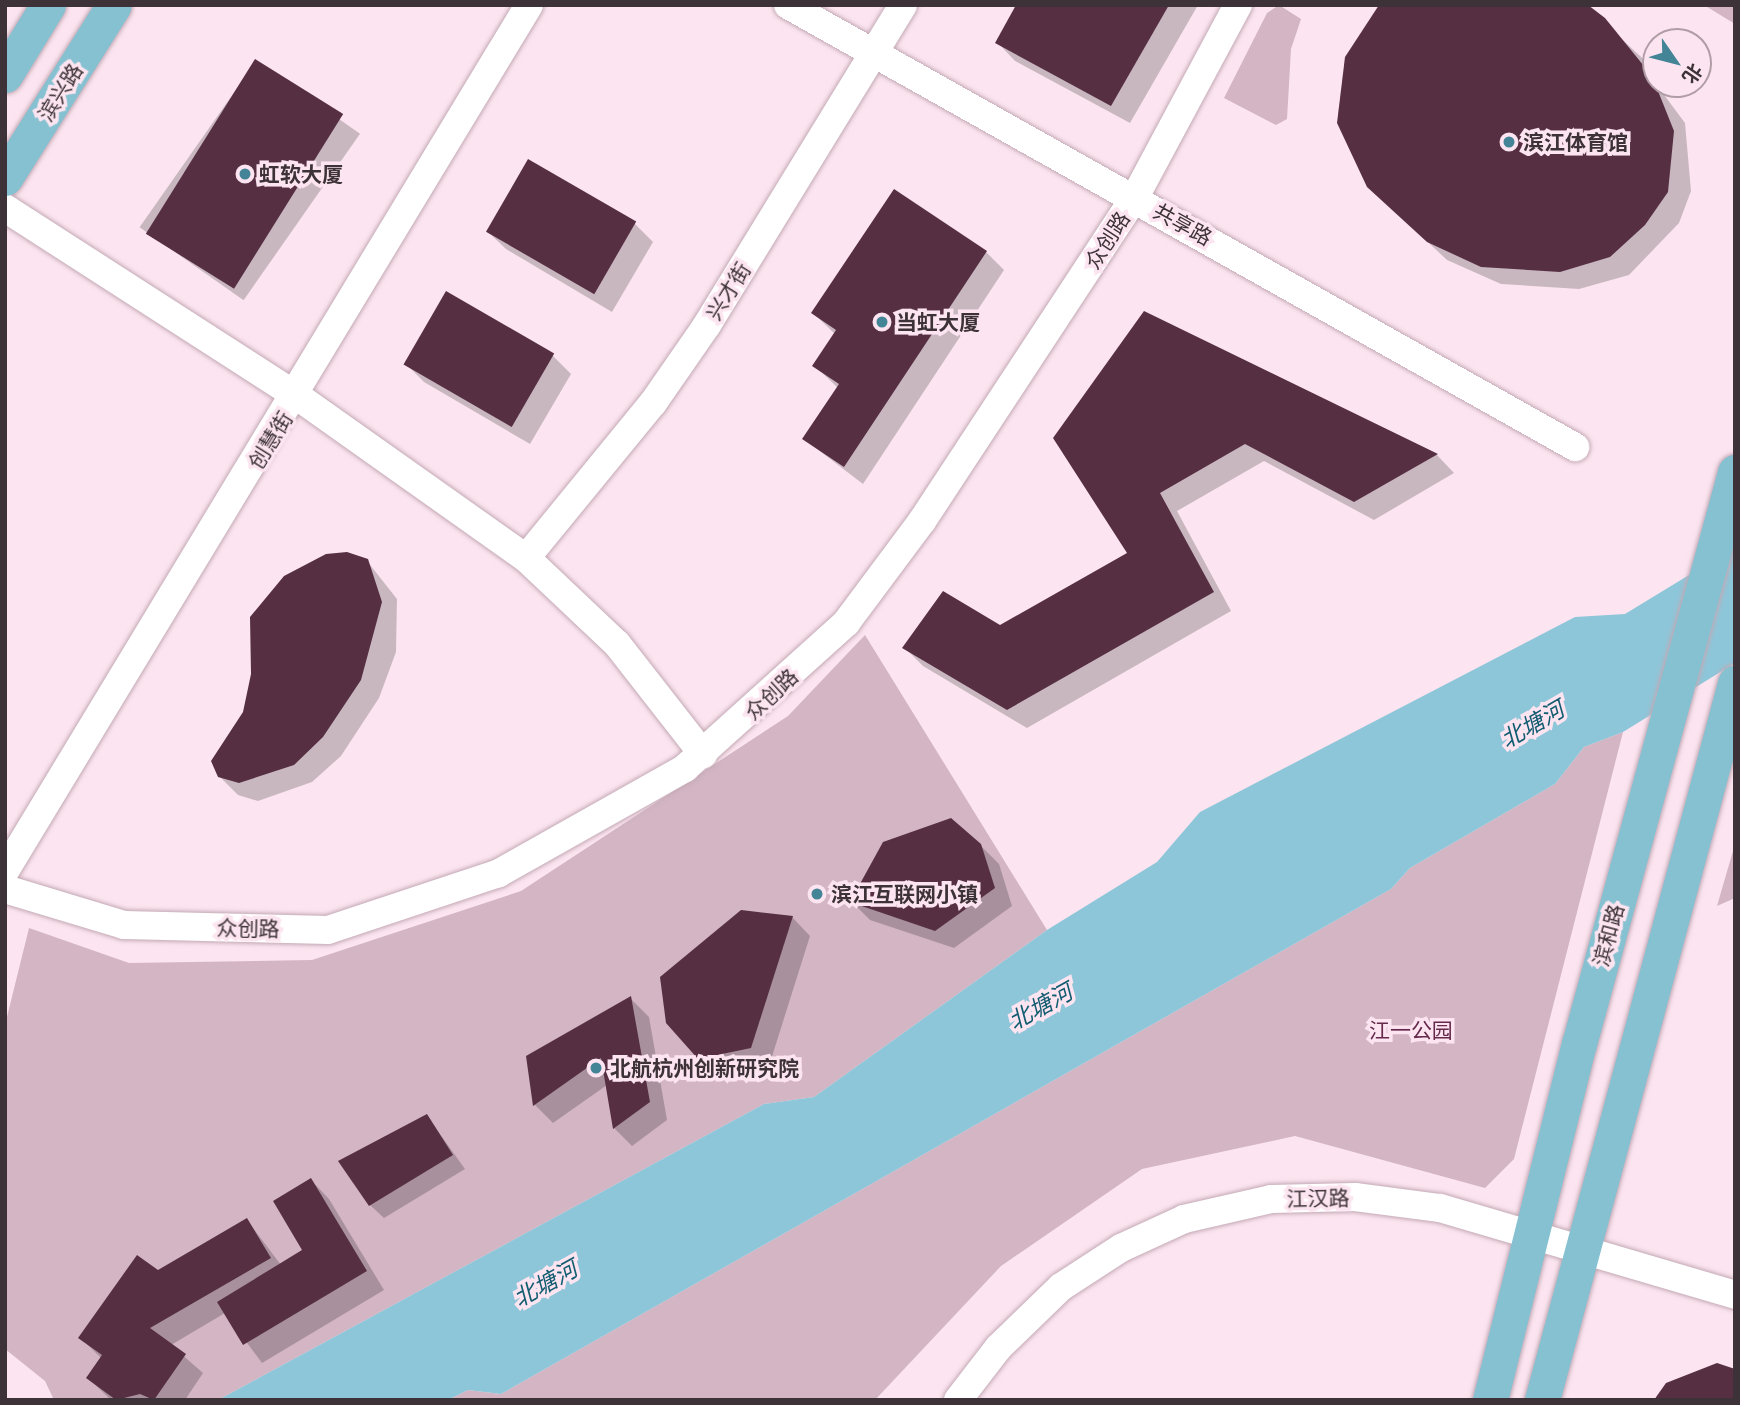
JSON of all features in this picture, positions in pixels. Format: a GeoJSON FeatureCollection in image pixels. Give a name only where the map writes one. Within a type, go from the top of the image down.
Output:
{"type":"FeatureCollection","features":[{"type":"Feature","properties":{"kind":"main road"},"geometry":{"type":"LineString","coordinates":[[5,75],[48,5]]}},
{"type":"Feature","properties":{"kind":"main road","name":"滨兴路"},"geometry":{"type":"LineString","coordinates":[[5,178],[114,5]]}},
{"type":"Feature","properties":{"kind":"main road","name":"滨和路"},"geometry":{"type":"LineString","coordinates":[[1490,1400],[1578,1044],[1735,472]]}},
{"type":"Feature","properties":{"kind":"main road"},"geometry":{"type":"LineString","coordinates":[[1542,1400],[1585,1253],[1629,1062],[1735,683]]}},
{"type":"Feature","properties":{"kind":"street","name":"创慧街"},"geometry":{"type":"LineString","coordinates":[[5,871],[297,396],[528,5]]}},
{"type":"Feature","properties":{"kind":"street","name":"共享路"},"geometry":{"type":"LineString","coordinates":[[788,5],[874,56],[1135,197],[1575,447]]}},
{"type":"Feature","properties":{"kind":"street","name":"兴才街"},"geometry":{"type":"LineString","coordinates":[[526,558],[653,404],[707,325],[904,5]]}},
{"type":"Feature","properties":{"kind":"street","name":"众创路"},"geometry":{"type":"LineString","coordinates":[[5,889],[124,925],[328,930],[499,873],[703,754],[846,623],[1026,368],[1135,197],[1238,5]]}},
{"type":"Feature","properties":{"kind":"street"},"geometry":{"type":"LineString","coordinates":[[5,208],[297,396],[526,558],[617,644],[703,754]]}},
{"type":"Feature","properties":{"kind":"street","name":"江汉路"},"geometry":{"type":"LineString","coordinates":[[958,1400],[998,1348],[1061,1287],[1121,1248],[1184,1219],[1271,1199],[1355,1197],[1440,1208],[1585,1253],[1735,1295]]}},
{"type":"Feature","properties":{"kind":"green space"},"geometry":{"type":"Polygon","coordinates":[[[1279,5],[1301,19],[1291,49],[1287,119],[1276,125],[1224,98],[1267,13],[1279,5]]]}},
{"type":"Feature","properties":{"kind":"green space"},"geometry":{"type":"Polygon","coordinates":[[[1704,5],[1735,5],[1735,24],[1704,5]]]}},
{"type":"Feature","properties":{"kind":"green space"},"geometry":{"type":"Polygon","coordinates":[[[865,635],[1047,930],[814,1097],[764,1104],[218,1400],[54,1400],[45,1381],[5,1349],[5,1025],[29,928],[129,963],[312,960],[521,891],[788,716],[865,635]]]}},
{"type":"Feature","properties":{"kind":"green space","name":"江一公园"},"geometry":{"type":"Polygon","coordinates":[[[1623,732],[1514,1159],[1485,1188],[1295,1136],[1142,1169],[1001,1266],[875,1400],[448,1400],[468,1390],[501,1394],[1391,889],[1410,868],[1555,784],[1584,747],[1623,732]]]}},
{"type":"Feature","properties":{"kind":"green space"},"geometry":{"type":"Polygon","coordinates":[[[1735,844],[1735,898],[1717,906],[1735,844]]]}},
{"type":"Feature","properties":{"kind":"water","name":"北塘河"},"geometry":{"type":"Polygon","coordinates":[[[1735,547],[1735,663],[1623,732],[1584,747],[1555,784],[1410,868],[1391,889],[501,1394],[468,1390],[448,1400],[218,1400],[764,1104],[814,1097],[1047,930],[1157,862],[1200,812],[1575,617],[1625,614],[1735,547]]]}},
{"type":"Feature","properties":{"kind":"building"},"geometry":{"type":"Polygon","coordinates":[[[1016,5],[1169,5],[1111,106],[995,43],[1016,5]]]}},
{"type":"Feature","properties":{"kind":"building","name":"滨江体育馆"},"geometry":{"type":"Polygon","coordinates":[[[1379,5],[1588,5],[1605,18],[1642,64],[1642,98],[1661,98],[1674,131],[1668,192],[1645,225],[1610,257],[1560,272],[1481,267],[1427,242],[1367,187],[1337,123],[1345,57],[1379,5]]]}},
{"type":"Feature","properties":{"kind":"building","name":"虹软大厦"},"geometry":{"type":"Polygon","coordinates":[[[255,59],[343,114],[234,289],[146,234],[255,59]]]}},
{"type":"Feature","properties":{"kind":"building"},"geometry":{"type":"Polygon","coordinates":[[[528,159],[636,222],[594,294],[486,232],[528,159]]]}},
{"type":"Feature","properties":{"kind":"building","name":"当虹大厦"},"geometry":{"type":"Polygon","coordinates":[[[894,189],[987,251],[844,467],[802,439],[839,384],[812,366],[836,330],[811,313],[894,189]]]}},
{"type":"Feature","properties":{"kind":"building"},"geometry":{"type":"Polygon","coordinates":[[[446,291],[554,354],[512,427],[404,365],[446,291]]]}},
{"type":"Feature","properties":{"kind":"building"},"geometry":{"type":"Polygon","coordinates":[[[1144,311],[1438,454],[1354,502],[1245,444],[1160,493],[1214,592],[1007,710],[902,648],[943,591],[1000,625],[1127,553],[1053,438],[1144,311]]]}},
{"type":"Feature","properties":{"kind":"building"},"geometry":{"type":"Polygon","coordinates":[[[347,552],[368,559],[382,602],[361,680],[323,737],[294,765],[239,783],[218,777],[211,761],[243,712],[251,674],[250,617],[284,576],[326,554],[347,552]]]}},
{"type":"Feature","properties":{"kind":"building"},"geometry":{"type":"Polygon","coordinates":[[[951,818],[981,844],[995,888],[935,931],[850,902],[883,842],[951,818]]]}},
{"type":"Feature","properties":{"kind":"building"},"geometry":{"type":"Polygon","coordinates":[[[741,910],[793,916],[751,1048],[698,1059],[666,1023],[660,977],[741,910]]]}},
{"type":"Feature","properties":{"kind":"building"},"geometry":{"type":"Polygon","coordinates":[[[631,996],[650,1102],[613,1129],[601,1058],[533,1106],[526,1056],[631,996]]]}},
{"type":"Feature","properties":{"kind":"building"},"geometry":{"type":"Polygon","coordinates":[[[427,1114],[453,1155],[369,1206],[338,1161],[427,1114]]]}},
{"type":"Feature","properties":{"kind":"building"},"geometry":{"type":"Polygon","coordinates":[[[311,1178],[367,1271],[243,1345],[217,1302],[302,1250],[273,1201],[311,1178]]]}},
{"type":"Feature","properties":{"kind":"building"},"geometry":{"type":"Polygon","coordinates":[[[247,1218],[271,1258],[150,1328],[186,1354],[154,1400],[140,1394],[116,1400],[86,1378],[102,1355],[78,1338],[137,1255],[158,1270],[247,1218]]]}},
{"type":"Feature","properties":{"kind":"building"},"geometry":{"type":"Polygon","coordinates":[[[1717,1363],[1735,1369],[1735,1400],[1654,1400],[1666,1383],[1717,1363]]]}},
{"type":"Feature","properties":{"kind":"place","name":"滨江体育馆"},"geometry":{"type":"Point","coordinates":[1509,142]}},
{"type":"Feature","properties":{"kind":"place","name":"虹软大厦"},"geometry":{"type":"Point","coordinates":[245,174]}},
{"type":"Feature","properties":{"kind":"place","name":"当虹大厦"},"geometry":{"type":"Point","coordinates":[882,322]}},
{"type":"Feature","properties":{"kind":"place","name":"滨江互联网小镇"},"geometry":{"type":"Point","coordinates":[817,894]}},
{"type":"Feature","properties":{"kind":"place","name":"北航杭州创新研究院"},"geometry":{"type":"Point","coordinates":[596,1068]}}]}
